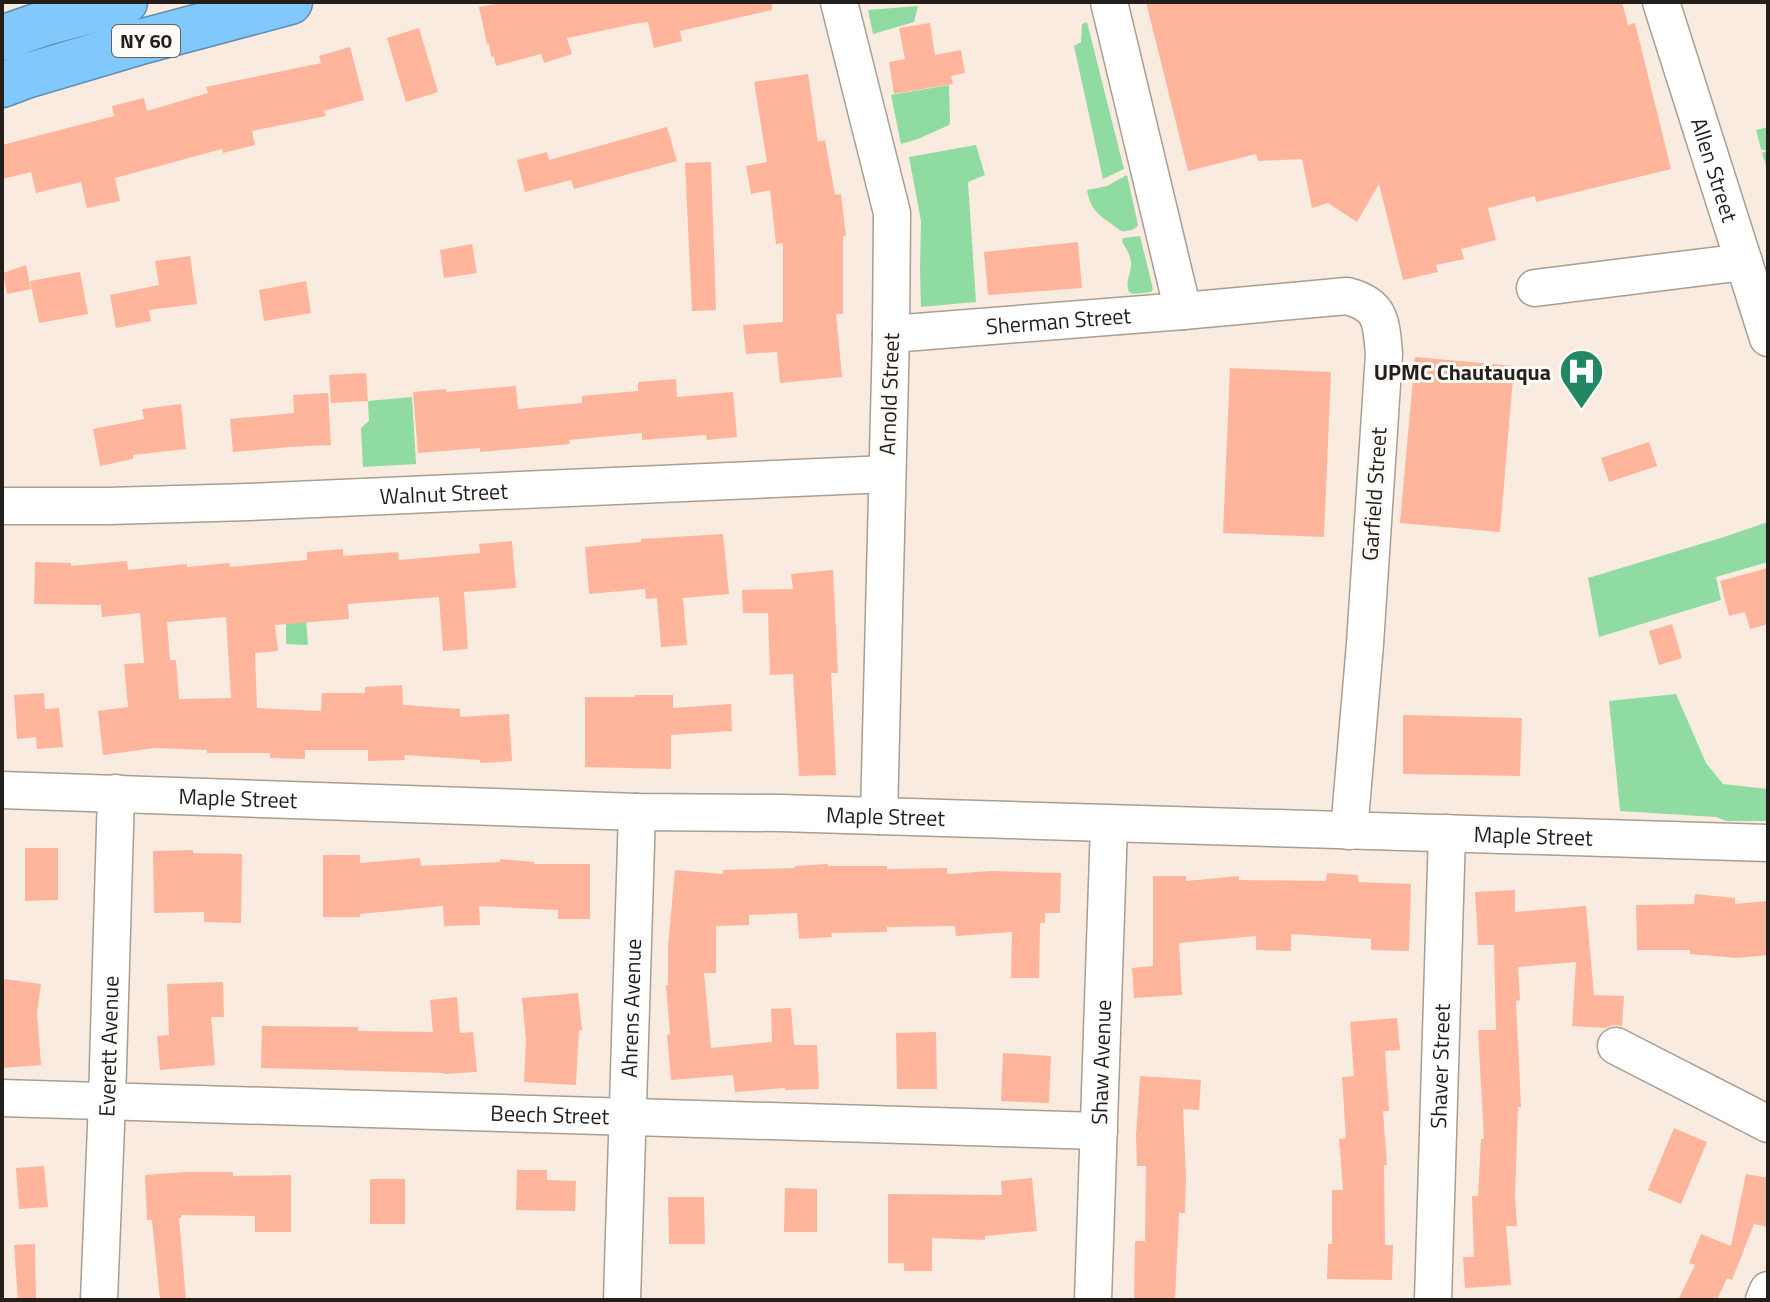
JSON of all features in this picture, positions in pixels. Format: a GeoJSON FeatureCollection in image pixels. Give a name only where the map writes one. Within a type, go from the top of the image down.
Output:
{"type":"FeatureCollection","features":[{"type":"Feature","properties":{"kind":"highway","name":"NY 60"},"geometry":{"type":"LineString","coordinates":[[2,38],[125,2]]}},
{"type":"Feature","properties":{"kind":"highway","name":"NY 60"},"geometry":{"type":"LineString","coordinates":[[2,85],[144,41],[290,2]]}},
{"type":"Feature","properties":{"kind":"street","name":"Arnold Street"},"geometry":{"type":"LineString","coordinates":[[839,2],[892,213],[879,804]]}},
{"type":"Feature","properties":{"kind":"street"},"geometry":{"type":"LineString","coordinates":[[1109,2],[1183,311]]}},
{"type":"Feature","properties":{"kind":"street","name":"Allen Street"},"geometry":{"type":"LineString","coordinates":[[1661,2],[1768,338]]}},
{"type":"Feature","properties":{"kind":"street"},"geometry":{"type":"LineString","coordinates":[[1535,288],[1744,262]]}},
{"type":"Feature","properties":{"kind":"street","name":"Garfield Street"},"geometry":{"type":"LineString","coordinates":[[1227,308],[1347,296],[1369,304],[1379,319],[1384,354],[1349,831]]}},
{"type":"Feature","properties":{"kind":"street","name":"Sherman Street"},"geometry":{"type":"LineString","coordinates":[[891,334],[1227,308]]}},
{"type":"Feature","properties":{"kind":"street","name":"Walnut Street"},"geometry":{"type":"LineString","coordinates":[[2,506],[234,503],[887,474]]}},
{"type":"Feature","properties":{"kind":"street","name":"Maple Street"},"geometry":{"type":"LineString","coordinates":[[2,790],[637,812],[746,812],[879,804],[1109,824],[1768,843]]}},
{"type":"Feature","properties":{"kind":"street","name":"Everett Avenue"},"geometry":{"type":"LineString","coordinates":[[99,1300],[116,793]]}},
{"type":"Feature","properties":{"kind":"street","name":"Ahrens Avenue"},"geometry":{"type":"LineString","coordinates":[[622,1300],[637,812]]}},
{"type":"Feature","properties":{"kind":"street","name":"Shaw Avenue"},"geometry":{"type":"LineString","coordinates":[[1093,1300],[1109,824]]}},
{"type":"Feature","properties":{"kind":"street","name":"Shaver Street"},"geometry":{"type":"LineString","coordinates":[[1433,1300],[1447,833]]}},
{"type":"Feature","properties":{"kind":"street"},"geometry":{"type":"LineString","coordinates":[[1616,1046],[1768,1124]]}},
{"type":"Feature","properties":{"kind":"street","name":"Beech Street"},"geometry":{"type":"LineString","coordinates":[[2,1098],[1099,1131]]}},
{"type":"Feature","properties":{"kind":"street"},"geometry":{"type":"LineString","coordinates":[[1764,1300],[1768,1290]]}},
{"type":"Feature","properties":{"kind":"green space"},"geometry":{"type":"Polygon","coordinates":[[[918,6],[914,22],[873,34],[868,10],[918,6]]]}},
{"type":"Feature","properties":{"kind":"green space"},"geometry":{"type":"Polygon","coordinates":[[[1087,22],[1124,169],[1103,179],[1074,46],[1081,42],[1082,24],[1087,22]]]}},
{"type":"Feature","properties":{"kind":"green space"},"geometry":{"type":"Polygon","coordinates":[[[949,85],[949,125],[901,144],[891,95],[949,85]]]}},
{"type":"Feature","properties":{"kind":"green space"},"geometry":{"type":"Polygon","coordinates":[[[1768,127],[1768,172],[1762,153],[1767,151],[1761,149],[1756,130],[1768,127]]]}},
{"type":"Feature","properties":{"kind":"green space"},"geometry":{"type":"Polygon","coordinates":[[[976,145],[985,175],[968,182],[976,302],[921,307],[921,221],[909,157],[976,145]]]}},
{"type":"Feature","properties":{"kind":"green space"},"geometry":{"type":"Polygon","coordinates":[[[1127,175],[1138,225],[1121,231],[1095,210],[1087,190],[1107,186],[1127,175]]]}},
{"type":"Feature","properties":{"kind":"green space"},"geometry":{"type":"Polygon","coordinates":[[[1140,236],[1153,289],[1151,292],[1133,294],[1127,285],[1131,259],[1122,242],[1123,238],[1140,236]]]}},
{"type":"Feature","properties":{"kind":"green space"},"geometry":{"type":"Polygon","coordinates":[[[412,397],[416,464],[363,467],[361,428],[369,421],[368,401],[412,397]]]}},
{"type":"Feature","properties":{"kind":"green space"},"geometry":{"type":"Polygon","coordinates":[[[1768,522],[1768,562],[1716,577],[1721,600],[1599,637],[1588,578],[1768,522]]]}},
{"type":"Feature","properties":{"kind":"green space"},"geometry":{"type":"Polygon","coordinates":[[[304,591],[308,645],[286,644],[286,610],[304,591]]]}},
{"type":"Feature","properties":{"kind":"green space"},"geometry":{"type":"Polygon","coordinates":[[[1676,694],[1706,763],[1723,784],[1768,789],[1768,821],[1726,821],[1716,817],[1620,811],[1609,701],[1676,694]]]}},
{"type":"Feature","properties":{"kind":"building"},"geometry":{"type":"Polygon","coordinates":[[[506,2],[772,2],[772,10],[680,31],[682,41],[654,48],[648,22],[567,38],[572,54],[544,63],[541,54],[496,66],[487,44],[479,7],[506,2]]]}},
{"type":"Feature","properties":{"kind":"building"},"geometry":{"type":"Polygon","coordinates":[[[1146,2],[1622,2],[1628,25],[1635,23],[1671,169],[1536,202],[1535,196],[1488,208],[1496,240],[1461,249],[1464,259],[1436,265],[1438,272],[1403,280],[1379,184],[1357,222],[1328,203],[1312,208],[1302,159],[1258,161],[1256,154],[1188,171],[1146,2]]]}},
{"type":"Feature","properties":{"kind":"building"},"geometry":{"type":"Polygon","coordinates":[[[930,23],[935,55],[961,50],[965,73],[951,76],[953,84],[894,94],[889,62],[905,59],[899,28],[930,23]]]}},
{"type":"Feature","properties":{"kind":"building"},"geometry":{"type":"Polygon","coordinates":[[[419,28],[438,92],[406,102],[387,38],[419,28]]]}},
{"type":"Feature","properties":{"kind":"building"},"geometry":{"type":"Polygon","coordinates":[[[350,47],[364,100],[324,111],[326,116],[252,131],[255,145],[223,153],[222,149],[115,178],[120,201],[87,208],[81,182],[36,193],[31,172],[2,179],[2,145],[114,116],[112,106],[144,98],[147,111],[208,93],[206,87],[321,63],[319,56],[350,47]]]}},
{"type":"Feature","properties":{"kind":"building"},"geometry":{"type":"Polygon","coordinates":[[[808,74],[818,142],[825,140],[835,195],[841,194],[846,236],[843,236],[843,314],[836,314],[842,377],[780,383],[777,352],[746,354],[743,325],[783,322],[783,243],[776,244],[770,190],[751,194],[746,166],[767,162],[754,82],[808,74]]]}},
{"type":"Feature","properties":{"kind":"building"},"geometry":{"type":"Polygon","coordinates":[[[667,127],[677,161],[574,189],[571,180],[525,192],[517,160],[547,152],[549,160],[667,127]]]}},
{"type":"Feature","properties":{"kind":"building"},"geometry":{"type":"Polygon","coordinates":[[[711,162],[716,310],[692,311],[685,163],[711,162]]]}},
{"type":"Feature","properties":{"kind":"building"},"geometry":{"type":"Polygon","coordinates":[[[1078,242],[1082,288],[988,295],[984,252],[1078,242]]]}},
{"type":"Feature","properties":{"kind":"building"},"geometry":{"type":"Polygon","coordinates":[[[472,244],[477,273],[444,278],[440,250],[472,244]]]}},
{"type":"Feature","properties":{"kind":"building"},"geometry":{"type":"Polygon","coordinates":[[[190,256],[197,304],[149,310],[151,321],[116,328],[110,295],[159,285],[155,261],[190,256]]]}},
{"type":"Feature","properties":{"kind":"building"},"geometry":{"type":"Polygon","coordinates":[[[26,265],[31,289],[7,294],[3,273],[26,265]]]}},
{"type":"Feature","properties":{"kind":"building"},"geometry":{"type":"Polygon","coordinates":[[[80,272],[88,314],[39,323],[30,281],[80,272]]]}},
{"type":"Feature","properties":{"kind":"building"},"geometry":{"type":"Polygon","coordinates":[[[306,281],[311,313],[264,321],[259,290],[306,281]]]}},
{"type":"Feature","properties":{"kind":"building"},"geometry":{"type":"Polygon","coordinates":[[[1415,357],[1514,366],[1500,532],[1400,523],[1415,357]]]}},
{"type":"Feature","properties":{"kind":"building"},"geometry":{"type":"Polygon","coordinates":[[[1230,368],[1331,372],[1324,537],[1223,533],[1230,368]]]}},
{"type":"Feature","properties":{"kind":"building"},"geometry":{"type":"Polygon","coordinates":[[[366,373],[368,401],[331,403],[329,375],[366,373]]]}},
{"type":"Feature","properties":{"kind":"building"},"geometry":{"type":"Polygon","coordinates":[[[676,379],[677,397],[733,392],[737,437],[707,440],[706,435],[642,440],[642,433],[569,440],[570,444],[480,452],[480,448],[418,453],[413,392],[516,386],[518,409],[582,403],[582,396],[638,391],[638,382],[676,379]]]}},
{"type":"Feature","properties":{"kind":"building"},"geometry":{"type":"Polygon","coordinates":[[[328,393],[331,445],[233,452],[230,419],[294,413],[293,395],[328,393]]]}},
{"type":"Feature","properties":{"kind":"building"},"geometry":{"type":"Polygon","coordinates":[[[181,404],[186,449],[133,455],[133,459],[100,466],[93,429],[144,419],[142,409],[181,404]]]}},
{"type":"Feature","properties":{"kind":"building"},"geometry":{"type":"Polygon","coordinates":[[[1649,442],[1657,466],[1609,482],[1601,458],[1649,442]]]}},
{"type":"Feature","properties":{"kind":"building"},"geometry":{"type":"Polygon","coordinates":[[[723,534],[729,594],[683,598],[687,645],[661,647],[657,598],[646,599],[645,589],[589,594],[585,547],[641,542],[641,539],[723,534]]]}},
{"type":"Feature","properties":{"kind":"building"},"geometry":{"type":"Polygon","coordinates":[[[512,541],[516,588],[464,592],[468,649],[443,651],[439,597],[348,604],[349,619],[275,625],[278,651],[255,653],[257,708],[321,711],[322,693],[365,693],[365,687],[402,685],[403,705],[460,709],[460,717],[509,714],[512,761],[480,763],[480,760],[404,755],[405,760],[368,761],[368,750],[305,750],[305,759],[270,758],[270,753],[207,753],[207,750],[155,748],[103,755],[98,711],[128,707],[124,664],[144,663],[140,613],[102,617],[101,605],[34,604],[35,562],[71,563],[71,566],[127,561],[128,570],[187,564],[187,567],[229,563],[230,567],[307,560],[307,552],[343,549],[343,556],[398,552],[399,560],[480,553],[479,544],[512,541]],[[226,617],[167,622],[170,660],[176,660],[179,699],[231,698],[226,617]]]}},
{"type":"Feature","properties":{"kind":"building"},"geometry":{"type":"Polygon","coordinates":[[[1768,568],[1768,624],[1750,629],[1745,612],[1729,616],[1720,581],[1768,568]]]}},
{"type":"Feature","properties":{"kind":"building"},"geometry":{"type":"Polygon","coordinates":[[[833,570],[838,673],[831,673],[836,775],[799,776],[793,674],[770,675],[768,613],[743,613],[742,590],[793,589],[791,574],[833,570]]]}},
{"type":"Feature","properties":{"kind":"building"},"geometry":{"type":"Polygon","coordinates":[[[1672,624],[1682,658],[1659,665],[1649,631],[1672,624]]]}},
{"type":"Feature","properties":{"kind":"building"},"geometry":{"type":"Polygon","coordinates":[[[44,693],[45,709],[59,708],[63,747],[37,749],[36,737],[17,739],[14,695],[44,693]]]}},
{"type":"Feature","properties":{"kind":"building"},"geometry":{"type":"Polygon","coordinates":[[[673,695],[673,708],[731,704],[732,731],[671,735],[671,769],[585,767],[585,697],[673,695]]]}},
{"type":"Feature","properties":{"kind":"building"},"geometry":{"type":"Polygon","coordinates":[[[1403,715],[1522,718],[1520,776],[1403,774],[1403,715]]]}},
{"type":"Feature","properties":{"kind":"building"},"geometry":{"type":"Polygon","coordinates":[[[25,848],[58,848],[58,900],[25,901],[25,848]]]}},
{"type":"Feature","properties":{"kind":"building"},"geometry":{"type":"Polygon","coordinates":[[[193,850],[193,853],[242,854],[241,923],[204,922],[204,912],[154,913],[153,851],[193,850]]]}},
{"type":"Feature","properties":{"kind":"building"},"geometry":{"type":"Polygon","coordinates":[[[323,855],[360,855],[360,863],[420,858],[421,866],[500,862],[500,859],[534,864],[590,864],[590,919],[558,919],[558,910],[479,906],[480,925],[444,926],[443,906],[360,914],[360,917],[323,917],[323,855]]]}},
{"type":"Feature","properties":{"kind":"building"},"geometry":{"type":"Polygon","coordinates":[[[827,864],[887,866],[887,869],[947,868],[947,874],[992,871],[1061,873],[1060,913],[1045,913],[1045,923],[1040,923],[1039,978],[1011,978],[1012,932],[956,936],[955,926],[887,927],[887,932],[831,933],[832,937],[799,939],[797,913],[749,915],[749,925],[716,926],[716,973],[704,973],[711,1048],[772,1042],[771,1009],[791,1008],[794,1045],[817,1045],[819,1089],[735,1092],[733,1075],[671,1080],[666,985],[675,870],[723,874],[723,870],[827,864]]]}},
{"type":"Feature","properties":{"kind":"building"},"geometry":{"type":"Polygon","coordinates":[[[1327,873],[1358,875],[1358,882],[1411,884],[1409,951],[1371,950],[1371,939],[1291,934],[1291,951],[1256,950],[1256,936],[1179,943],[1182,995],[1134,998],[1132,968],[1153,966],[1153,876],[1186,876],[1186,881],[1239,876],[1239,880],[1326,881],[1327,873]]]}},
{"type":"Feature","properties":{"kind":"building"},"geometry":{"type":"Polygon","coordinates":[[[1515,890],[1515,912],[1586,906],[1594,995],[1624,996],[1622,1026],[1572,1026],[1576,962],[1518,967],[1520,1000],[1516,1001],[1521,1107],[1518,1107],[1515,1196],[1517,1226],[1506,1226],[1511,1285],[1465,1288],[1463,1257],[1474,1257],[1472,1196],[1478,1196],[1481,1139],[1484,1139],[1478,1030],[1496,1030],[1494,945],[1478,945],[1475,892],[1515,890]]]}},
{"type":"Feature","properties":{"kind":"building"},"geometry":{"type":"Polygon","coordinates":[[[1695,894],[1735,898],[1735,904],[1768,901],[1768,955],[1738,958],[1690,954],[1690,950],[1637,950],[1636,905],[1694,904],[1695,894]]]}},
{"type":"Feature","properties":{"kind":"building"},"geometry":{"type":"Polygon","coordinates":[[[4,979],[41,984],[37,1013],[41,1065],[2,1068],[4,979]]]}},
{"type":"Feature","properties":{"kind":"building"},"geometry":{"type":"Polygon","coordinates":[[[223,982],[224,1017],[211,1017],[215,1065],[160,1070],[157,1036],[169,1035],[167,984],[223,982]]]}},
{"type":"Feature","properties":{"kind":"building"},"geometry":{"type":"Polygon","coordinates":[[[578,993],[582,1030],[579,1030],[576,1085],[524,1082],[526,1040],[522,998],[578,993]]]}},
{"type":"Feature","properties":{"kind":"building"},"geometry":{"type":"Polygon","coordinates":[[[457,997],[460,1033],[473,1032],[477,1072],[444,1074],[261,1068],[262,1026],[433,1032],[430,1000],[457,997]]]}},
{"type":"Feature","properties":{"kind":"building"},"geometry":{"type":"Polygon","coordinates":[[[1397,1018],[1400,1050],[1385,1051],[1389,1111],[1383,1111],[1387,1165],[1384,1165],[1385,1245],[1393,1245],[1392,1280],[1327,1279],[1328,1244],[1332,1244],[1332,1190],[1343,1190],[1339,1139],[1346,1138],[1342,1077],[1354,1076],[1350,1022],[1397,1018]]]}},
{"type":"Feature","properties":{"kind":"building"},"geometry":{"type":"Polygon","coordinates":[[[936,1032],[937,1089],[897,1089],[896,1033],[936,1032]]]}},
{"type":"Feature","properties":{"kind":"building"},"geometry":{"type":"Polygon","coordinates":[[[1003,1053],[1051,1056],[1049,1103],[1001,1101],[1003,1053]]]}},
{"type":"Feature","properties":{"kind":"building"},"geometry":{"type":"Polygon","coordinates":[[[1140,1076],[1201,1080],[1199,1110],[1183,1109],[1185,1213],[1179,1213],[1175,1300],[1134,1300],[1135,1241],[1145,1241],[1146,1166],[1137,1166],[1136,1136],[1140,1076]]]}},
{"type":"Feature","properties":{"kind":"building"},"geometry":{"type":"Polygon","coordinates":[[[1674,1128],[1707,1142],[1681,1204],[1648,1190],[1674,1128]]]}},
{"type":"Feature","properties":{"kind":"building"},"geometry":{"type":"Polygon","coordinates":[[[44,1166],[48,1207],[19,1209],[16,1168],[44,1166]]]}},
{"type":"Feature","properties":{"kind":"building"},"geometry":{"type":"Polygon","coordinates":[[[517,1170],[547,1170],[547,1180],[576,1181],[575,1211],[516,1210],[517,1170]]]}},
{"type":"Feature","properties":{"kind":"building"},"geometry":{"type":"Polygon","coordinates":[[[233,1172],[233,1176],[291,1175],[291,1232],[255,1232],[255,1216],[181,1215],[186,1300],[160,1300],[152,1220],[147,1220],[145,1175],[233,1172]]]}},
{"type":"Feature","properties":{"kind":"building"},"geometry":{"type":"Polygon","coordinates":[[[1746,1174],[1768,1178],[1768,1227],[1754,1224],[1732,1280],[1727,1278],[1717,1300],[1678,1300],[1695,1265],[1689,1263],[1701,1234],[1731,1246],[1746,1174]]]}},
{"type":"Feature","properties":{"kind":"building"},"geometry":{"type":"Polygon","coordinates":[[[1032,1178],[1037,1231],[985,1236],[985,1240],[932,1238],[932,1271],[904,1271],[904,1263],[888,1263],[888,1194],[1002,1195],[1001,1181],[1032,1178]]]}},
{"type":"Feature","properties":{"kind":"building"},"geometry":{"type":"Polygon","coordinates":[[[370,1179],[405,1179],[405,1224],[370,1224],[370,1179]]]}},
{"type":"Feature","properties":{"kind":"building"},"geometry":{"type":"Polygon","coordinates":[[[785,1188],[817,1189],[817,1232],[784,1232],[785,1188]]]}},
{"type":"Feature","properties":{"kind":"building"},"geometry":{"type":"Polygon","coordinates":[[[668,1197],[704,1197],[705,1244],[669,1244],[668,1197]]]}},
{"type":"Feature","properties":{"kind":"building"},"geometry":{"type":"Polygon","coordinates":[[[35,1244],[36,1300],[18,1300],[14,1245],[35,1244]]]}},
{"type":"Feature","properties":{"kind":"place","name":"UPMC Chautauqua"},"geometry":{"type":"Point","coordinates":[1582,411]}}]}
